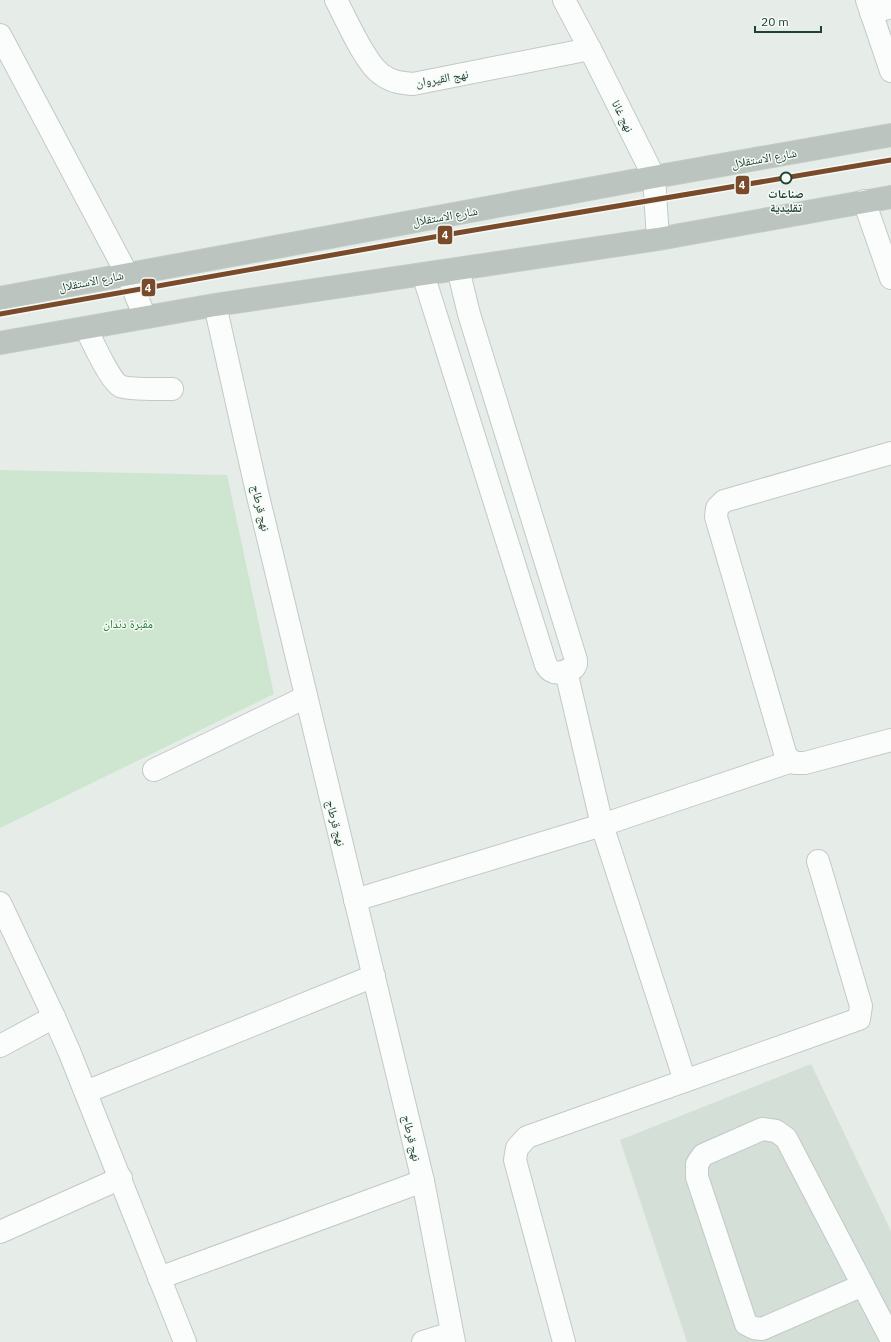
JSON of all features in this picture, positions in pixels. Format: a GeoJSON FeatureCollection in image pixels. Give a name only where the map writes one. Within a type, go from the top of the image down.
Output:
{"type":"FeatureCollection","features":[{"type":"Feature","properties":{"kind":"highway","name":"شارع الاستقلال"},"geometry":{"type":"LineString","coordinates":[[0,298],[654,177],[891,136]]}},
{"type":"Feature","properties":{"kind":"highway"},"geometry":{"type":"LineString","coordinates":[[0,343],[215,305],[658,239],[891,197]]}},
{"type":"Feature","properties":{"kind":"street","name":"نهج القيروان"},"geometry":{"type":"LineString","coordinates":[[336,0],[371,65],[381,74],[399,83],[413,84],[590,49]]}},
{"type":"Feature","properties":{"kind":"street","name":"نهج غانا"},"geometry":{"type":"LineString","coordinates":[[564,0],[654,177],[658,239]]}},
{"type":"Feature","properties":{"kind":"street"},"geometry":{"type":"LineString","coordinates":[[876,7],[891,71]]}},
{"type":"Feature","properties":{"kind":"street"},"geometry":{"type":"LineString","coordinates":[[0,35],[127,274],[145,317]]}},
{"type":"Feature","properties":{"kind":"street"},"geometry":{"type":"LineString","coordinates":[[864,201],[891,278]]}},
{"type":"Feature","properties":{"kind":"street"},"geometry":{"type":"LineString","coordinates":[[423,274],[546,665],[553,672],[559,673],[574,668],[576,660],[469,314],[458,269]]}},
{"type":"Feature","properties":{"kind":"street","name":"نهج قرطاج"},"geometry":{"type":"LineString","coordinates":[[215,305],[257,492],[423,1181],[453,1337]]}},
{"type":"Feature","properties":{"kind":"street"},"geometry":{"type":"LineString","coordinates":[[438,322],[469,314]]}},
{"type":"Feature","properties":{"kind":"street"},"geometry":{"type":"LineString","coordinates":[[86,328],[112,378],[119,386],[127,388],[172,389]]}},
{"type":"Feature","properties":{"kind":"street"},"geometry":{"type":"LineString","coordinates":[[891,452],[724,501],[717,508],[716,517],[786,756],[794,763],[805,763],[891,740]]}},
{"type":"Feature","properties":{"kind":"street"},"geometry":{"type":"LineString","coordinates":[[566,671],[602,825],[686,1081]]}},
{"type":"Feature","properties":{"kind":"street"},"geometry":{"type":"LineString","coordinates":[[154,770],[306,697]]}},
{"type":"Feature","properties":{"kind":"street"},"geometry":{"type":"LineString","coordinates":[[355,900],[602,825],[792,761]]}},
{"type":"Feature","properties":{"kind":"street"},"geometry":{"type":"LineString","coordinates":[[564,1342],[515,1160],[517,1148],[527,1137],[859,1019],[861,1006],[818,861]]}},
{"type":"Feature","properties":{"kind":"street"},"geometry":{"type":"LineString","coordinates":[[0,903],[54,1016],[121,1178],[185,1342]]}},
{"type":"Feature","properties":{"kind":"street"},"geometry":{"type":"LineString","coordinates":[[86,1092],[374,976]]}},
{"type":"Feature","properties":{"kind":"street"},"geometry":{"type":"LineString","coordinates":[[0,1046],[54,1016]]}},
{"type":"Feature","properties":{"kind":"street"},"geometry":{"type":"LineString","coordinates":[[863,1285],[762,1329],[754,1328],[746,1324],[697,1177],[697,1164],[703,1155],[762,1129],[776,1131],[786,1138],[863,1285],[891,1339]]}},
{"type":"Feature","properties":{"kind":"street"},"geometry":{"type":"LineString","coordinates":[[0,1232],[121,1178]]}},
{"type":"Feature","properties":{"kind":"street"},"geometry":{"type":"LineString","coordinates":[[160,1278],[423,1181]]}},
{"type":"Feature","properties":{"kind":"street"},"geometry":{"type":"LineString","coordinates":[[423,1342],[453,1337]]}},
{"type":"Feature","properties":{"kind":"shaded area"},"geometry":{"type":"Polygon","coordinates":[[[811,1064],[891,1231],[891,1342],[687,1342],[620,1140],[811,1064]]]}},
{"type":"Feature","properties":{"kind":"green space","name":"مقبرة دندان"},"geometry":{"type":"Polygon","coordinates":[[[0,470],[227,475],[274,694],[0,828],[0,470]]]}},
{"type":"Feature","properties":{"kind":"transit line","name":"4"},"geometry":{"type":"LineString","coordinates":[[0,314],[445,235],[891,160]]}},
{"type":"Feature","properties":{"kind":"place","name":"صناعات تقليدية"},"geometry":{"type":"Point","coordinates":[786,178]}}]}
